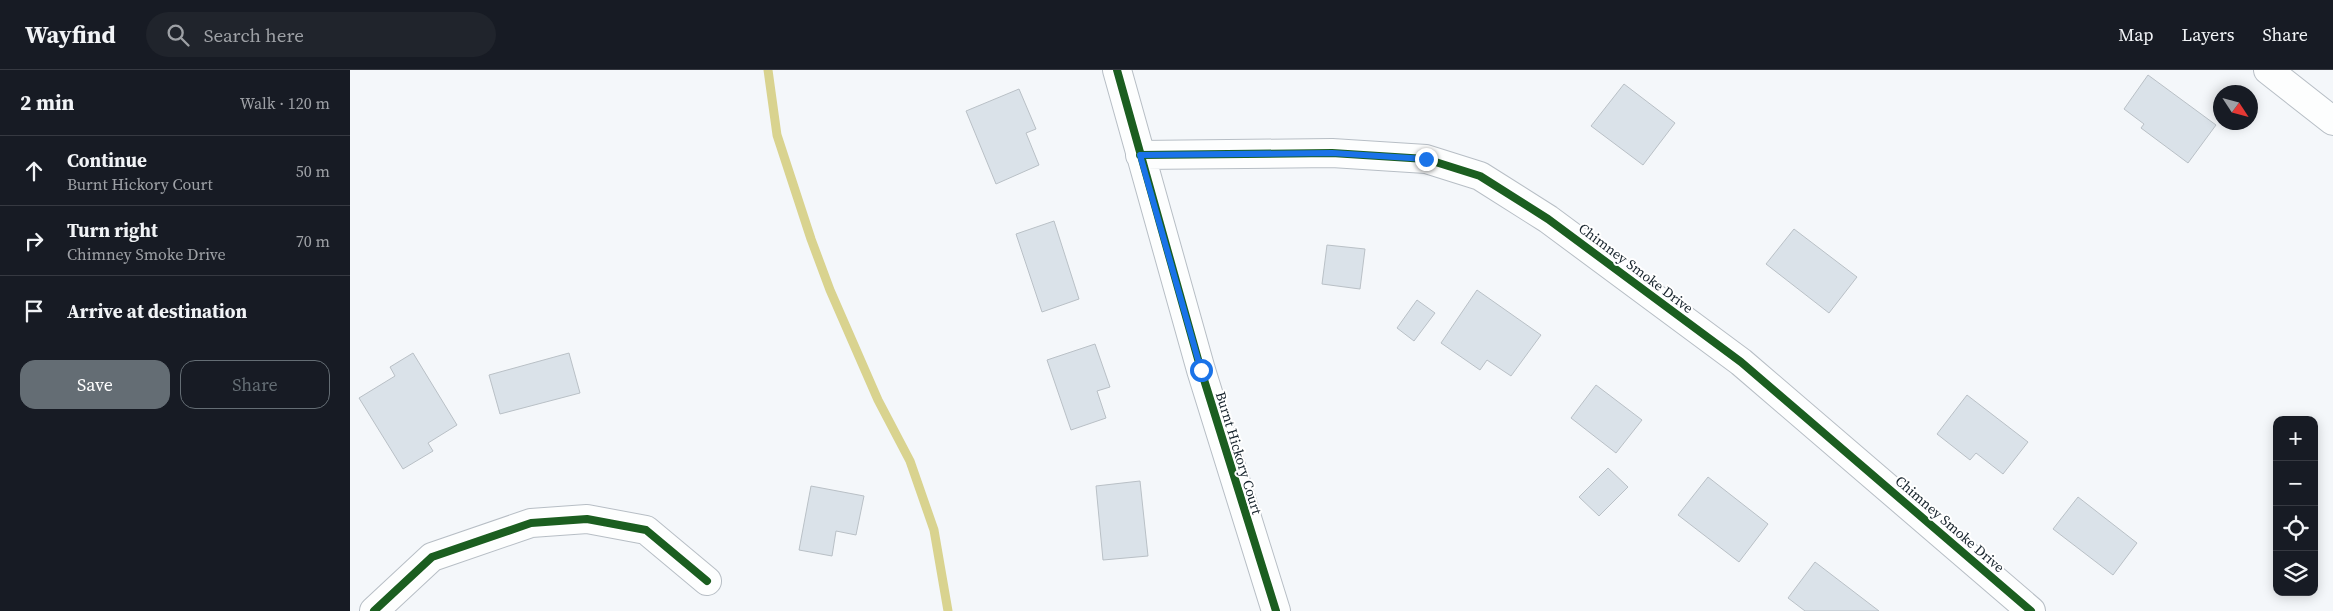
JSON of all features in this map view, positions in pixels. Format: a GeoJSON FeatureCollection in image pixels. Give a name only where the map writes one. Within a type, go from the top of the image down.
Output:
{"type":"FeatureCollection","features":[{"type":"Feature","properties":{"kind":"street","name":"Burnt Hickory Court"},"geometry":{"type":"LineString","coordinates":[[1117,70],[1201,370],[1276,611]]}},
{"type":"Feature","properties":{"kind":"street"},"geometry":{"type":"LineString","coordinates":[[2268,70],[2333,121]]}},
{"type":"Feature","properties":{"kind":"street","name":"Chimney Smoke Drive"},"geometry":{"type":"LineString","coordinates":[[1140,155],[1332,153],[1426,159],[1480,176],[1548,219],[1741,362],[2031,611]]}},
{"type":"Feature","properties":{"kind":"street"},"geometry":{"type":"LineString","coordinates":[[374,611],[432,557],[531,523],[587,519],[646,530],[707,581]]}},
{"type":"Feature","properties":{"kind":"building"},"geometry":{"type":"Polygon","coordinates":[[[2148,75],[2213,123],[2213,129],[2188,163],[2141,128],[2144,124],[2124,109],[2148,75]]]}},
{"type":"Feature","properties":{"kind":"building"},"geometry":{"type":"Polygon","coordinates":[[[1624,84],[1675,123],[1643,165],[1591,126],[1624,84]]]}},
{"type":"Feature","properties":{"kind":"building"},"geometry":{"type":"Polygon","coordinates":[[[1019,89],[1036,129],[1026,133],[1039,165],[996,184],[966,111],[1019,89]]]}},
{"type":"Feature","properties":{"kind":"building"},"geometry":{"type":"Polygon","coordinates":[[[1054,221],[1079,299],[1042,312],[1016,234],[1054,221]]]}},
{"type":"Feature","properties":{"kind":"building"},"geometry":{"type":"Polygon","coordinates":[[[1794,229],[1857,277],[1829,313],[1766,264],[1794,229]]]}},
{"type":"Feature","properties":{"kind":"building"},"geometry":{"type":"Polygon","coordinates":[[[1327,245],[1365,249],[1360,289],[1322,284],[1327,245]]]}},
{"type":"Feature","properties":{"kind":"building"},"geometry":{"type":"Polygon","coordinates":[[[1477,290],[1541,335],[1511,376],[1487,360],[1480,370],[1441,343],[1477,290]]]}},
{"type":"Feature","properties":{"kind":"building"},"geometry":{"type":"Polygon","coordinates":[[[1417,300],[1435,313],[1414,341],[1397,328],[1417,300]]]}},
{"type":"Feature","properties":{"kind":"building"},"geometry":{"type":"Polygon","coordinates":[[[1095,344],[1110,387],[1097,391],[1106,418],[1071,430],[1047,360],[1095,344]]]}},
{"type":"Feature","properties":{"kind":"building"},"geometry":{"type":"Polygon","coordinates":[[[413,353],[457,425],[428,443],[433,451],[403,469],[359,398],[395,376],[390,367],[413,353]]]}},
{"type":"Feature","properties":{"kind":"building"},"geometry":{"type":"Polygon","coordinates":[[[569,353],[580,393],[500,414],[489,375],[569,353]]]}},
{"type":"Feature","properties":{"kind":"building"},"geometry":{"type":"Polygon","coordinates":[[[1596,385],[1642,420],[1616,453],[1571,418],[1596,385]]]}},
{"type":"Feature","properties":{"kind":"building"},"geometry":{"type":"Polygon","coordinates":[[[1967,395],[2028,442],[2003,474],[1976,453],[1970,460],[1937,434],[1967,395]]]}},
{"type":"Feature","properties":{"kind":"building"},"geometry":{"type":"Polygon","coordinates":[[[1608,468],[1628,487],[1599,516],[1579,497],[1608,468]]]}},
{"type":"Feature","properties":{"kind":"building"},"geometry":{"type":"Polygon","coordinates":[[[1708,477],[1768,524],[1739,562],[1678,515],[1708,477]]]}},
{"type":"Feature","properties":{"kind":"building"},"geometry":{"type":"Polygon","coordinates":[[[1140,481],[1148,556],[1103,560],[1096,486],[1140,481]]]}},
{"type":"Feature","properties":{"kind":"building"},"geometry":{"type":"Polygon","coordinates":[[[811,486],[864,496],[856,535],[836,531],[832,556],[799,550],[811,486]]]}},
{"type":"Feature","properties":{"kind":"building"},"geometry":{"type":"Polygon","coordinates":[[[2078,497],[2137,543],[2113,575],[2053,529],[2078,497]]]}},
{"type":"Feature","properties":{"kind":"building"},"geometry":{"type":"Polygon","coordinates":[[[1815,562],[1879,611],[1805,611],[1788,598],[1815,562]]]}},
{"type":"Feature","properties":{"kind":"waterway"},"geometry":{"type":"LineString","coordinates":[[768,70],[777,135],[811,239],[830,290],[878,400],[910,461],[934,530],[948,611]]}},
{"type":"Feature","properties":{"kind":"cycle path"},"geometry":{"type":"LineString","coordinates":[[1117,70],[1201,370],[1276,611]]}},
{"type":"Feature","properties":{"kind":"cycle path"},"geometry":{"type":"LineString","coordinates":[[1140,155],[1332,153],[1426,159],[1480,176],[1548,219],[1741,362],[2031,611]]}},
{"type":"Feature","properties":{"kind":"cycle path"},"geometry":{"type":"LineString","coordinates":[[374,611],[432,557],[531,523],[587,519],[646,530],[707,581]]}},
{"type":"Feature","properties":{"kind":"route"},"geometry":{"type":"LineString","coordinates":[[1201,370],[1140,155],[1332,153],[1426,159]]}}]}
